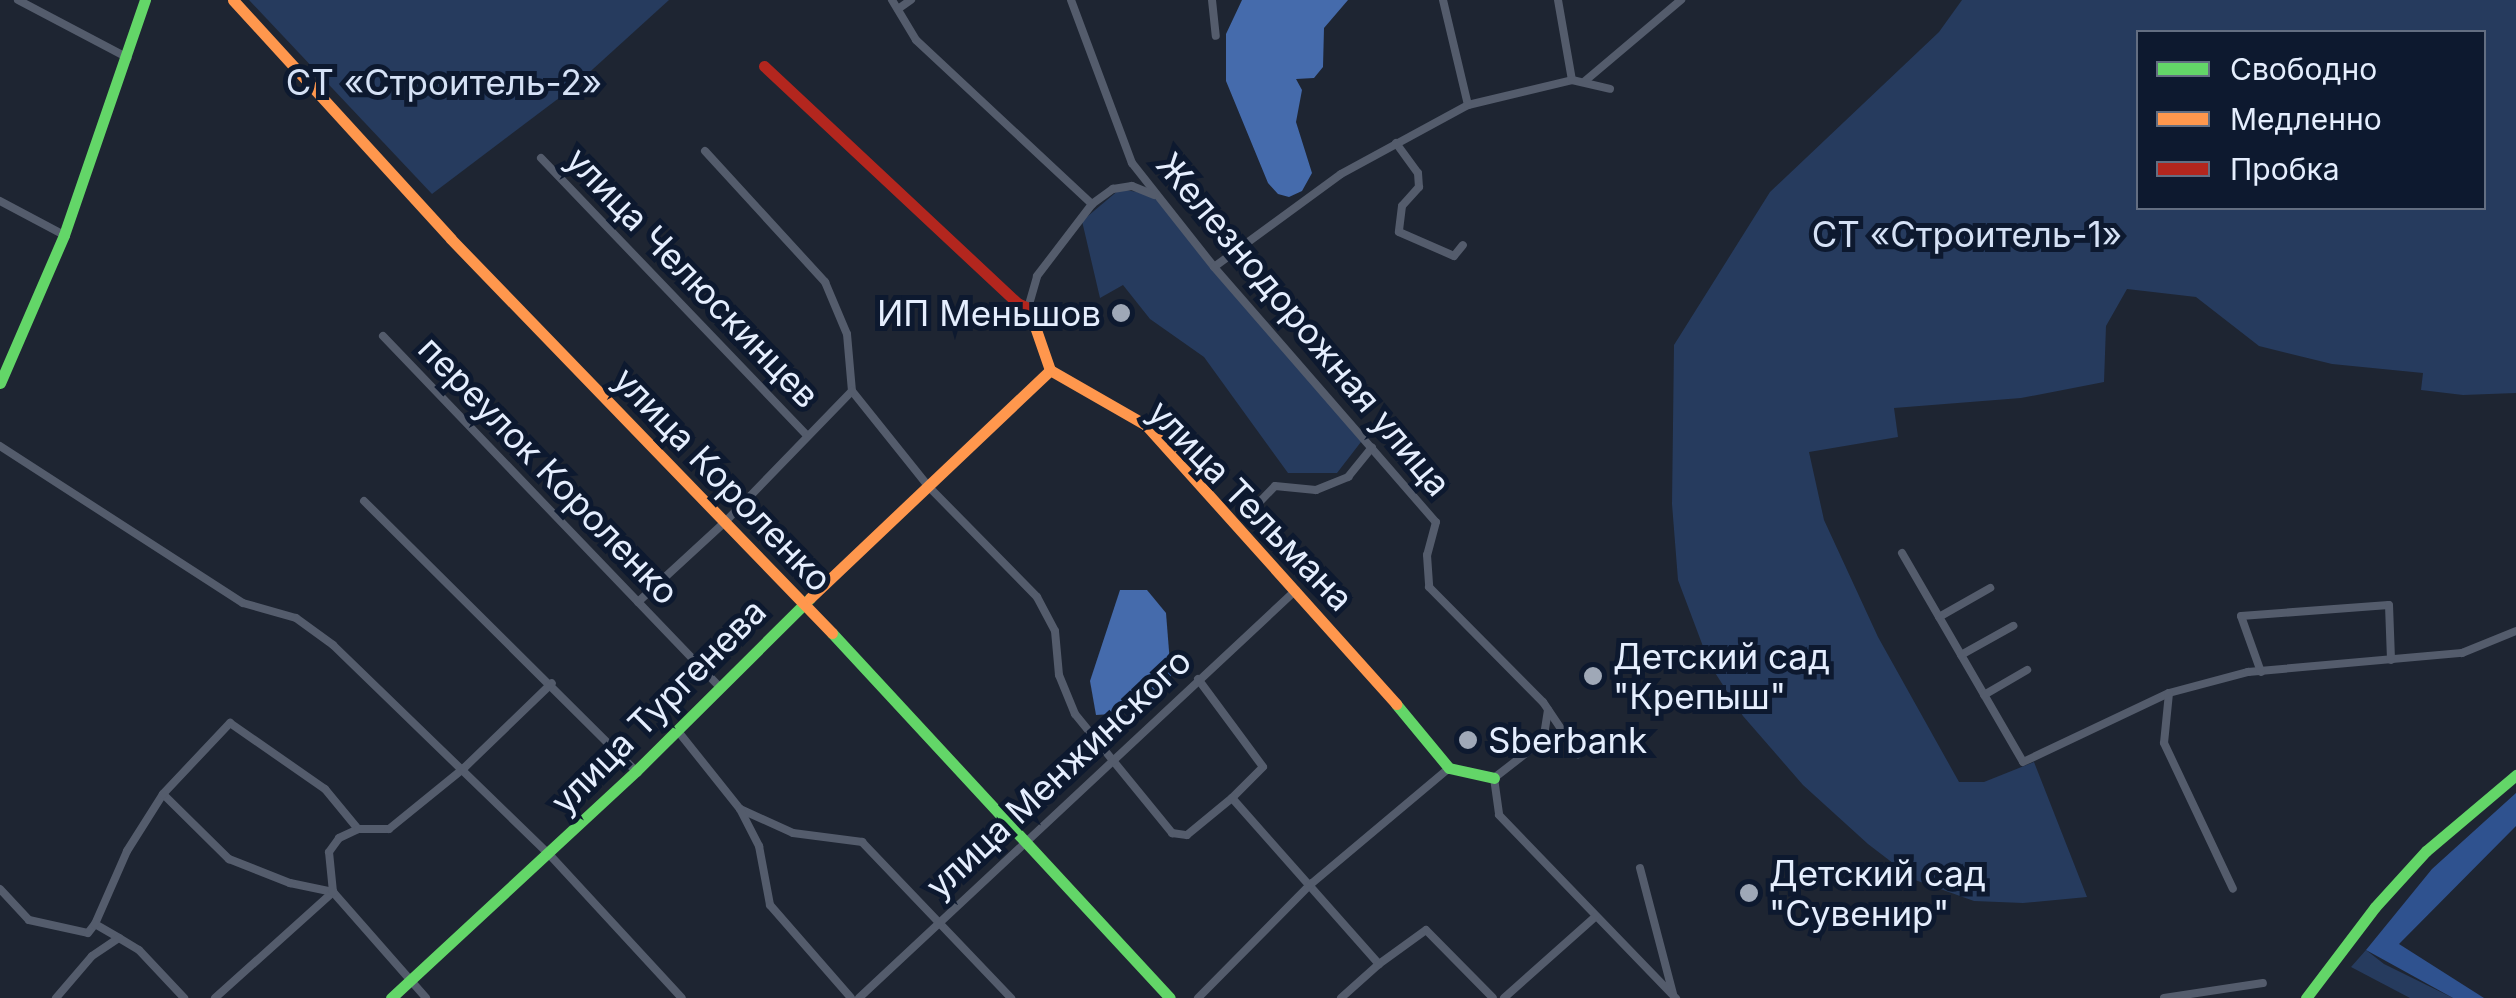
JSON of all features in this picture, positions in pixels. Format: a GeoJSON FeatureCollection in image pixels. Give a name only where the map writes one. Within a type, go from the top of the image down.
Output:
{"type":"FeatureCollection","features":[{"type":"Feature","properties":{"kind":"street"},"geometry":{"type":"LineString","coordinates":[[18,0],[112,53],[128,58]]}},
{"type":"Feature","properties":{"kind":"street"},"geometry":{"type":"LineString","coordinates":[[0,383],[64,235],[145,0]]}},
{"type":"Feature","properties":{"kind":"street","name":"улица Короленко"},"geometry":{"type":"LineString","coordinates":[[233,0],[451,239],[804,602],[1170,998]]}},
{"type":"Feature","properties":{"kind":"street"},"geometry":{"type":"LineString","coordinates":[[892,0],[916,40],[1092,204]]}},
{"type":"Feature","properties":{"kind":"street"},"geometry":{"type":"LineString","coordinates":[[898,9],[912,0]]}},
{"type":"Feature","properties":{"kind":"street","name":"Железнодорожная улица"},"geometry":{"type":"LineString","coordinates":[[1071,0],[1132,163],[1214,267],[1436,522],[1427,555],[1429,586],[1548,710],[1578,754]]}},
{"type":"Feature","properties":{"kind":"street"},"geometry":{"type":"LineString","coordinates":[[1212,0],[1216,36]]}},
{"type":"Feature","properties":{"kind":"street"},"geometry":{"type":"LineString","coordinates":[[1443,0],[1468,104]]}},
{"type":"Feature","properties":{"kind":"street"},"geometry":{"type":"LineString","coordinates":[[1558,0],[1572,80]]}},
{"type":"Feature","properties":{"kind":"street"},"geometry":{"type":"LineString","coordinates":[[1584,81],[1682,0]]}},
{"type":"Feature","properties":{"kind":"street"},"geometry":{"type":"LineString","coordinates":[[764,66],[1017,303],[1028,308]]}},
{"type":"Feature","properties":{"kind":"street"},"geometry":{"type":"LineString","coordinates":[[1214,267],[1341,174],[1468,104],[1572,80],[1610,89]]}},
{"type":"Feature","properties":{"kind":"street"},"geometry":{"type":"LineString","coordinates":[[1396,143],[1418,173],[1418,187],[1402,206],[1399,232],[1454,256],[1464,244]]}},
{"type":"Feature","properties":{"kind":"street"},"geometry":{"type":"LineString","coordinates":[[638,602],[726,521],[806,434],[852,391],[848,334],[825,282],[705,150]]}},
{"type":"Feature","properties":{"kind":"street","name":"улица Челюскинцев"},"geometry":{"type":"LineString","coordinates":[[540,158],[806,434]]}},
{"type":"Feature","properties":{"kind":"street"},"geometry":{"type":"LineString","coordinates":[[1050,370],[1028,308],[1036,276],[1092,204],[1114,188],[1132,186],[1154,195]]}},
{"type":"Feature","properties":{"kind":"street"},"geometry":{"type":"LineString","coordinates":[[0,201],[64,235]]}},
{"type":"Feature","properties":{"kind":"street","name":"переулок Короленко"},"geometry":{"type":"LineString","coordinates":[[383,336],[718,685]]}},
{"type":"Feature","properties":{"kind":"street","name":"улица Тургенева"},"geometry":{"type":"LineString","coordinates":[[391,998],[636,771],[718,685],[1050,370]]}},
{"type":"Feature","properties":{"kind":"street","name":"улица Тельмана"},"geometry":{"type":"LineString","coordinates":[[1050,370],[1146,425],[1296,590],[1449,768]]}},
{"type":"Feature","properties":{"kind":"street","name":"улица Челюскинцев"},"geometry":{"type":"LineString","coordinates":[[852,391],[929,487],[1037,597],[1054,631],[1059,675],[1076,714],[1110,761],[1172,833],[1187,835],[1232,798]]}},
{"type":"Feature","properties":{"kind":"street"},"geometry":{"type":"LineString","coordinates":[[0,446],[242,604],[296,618],[333,645],[464,768],[682,998]]}},
{"type":"Feature","properties":{"kind":"street"},"geometry":{"type":"LineString","coordinates":[[1247,515],[1275,486],[1316,490],[1348,476],[1372,447]]}},
{"type":"Feature","properties":{"kind":"street"},"geometry":{"type":"LineString","coordinates":[[364,500],[552,683],[636,771]]}},
{"type":"Feature","properties":{"kind":"street"},"geometry":{"type":"LineString","coordinates":[[1902,553],[2023,762],[2168,693],[2261,672],[2462,653],[2516,631]]}},
{"type":"Feature","properties":{"kind":"street"},"geometry":{"type":"LineString","coordinates":[[1939,617],[1990,588]]}},
{"type":"Feature","properties":{"kind":"street","name":"улица Менжинского"},"geometry":{"type":"LineString","coordinates":[[859,998],[1296,590]]}},
{"type":"Feature","properties":{"kind":"street"},"geometry":{"type":"LineString","coordinates":[[2261,672],[2241,616],[2389,606],[2391,660]]}},
{"type":"Feature","properties":{"kind":"street"},"geometry":{"type":"LineString","coordinates":[[1961,656],[2013,626]]}},
{"type":"Feature","properties":{"kind":"street"},"geometry":{"type":"LineString","coordinates":[[1984,695],[2027,670]]}},
{"type":"Feature","properties":{"kind":"street"},"geometry":{"type":"LineString","coordinates":[[1198,679],[1262,767],[1232,798],[1379,964]]}},
{"type":"Feature","properties":{"kind":"street"},"geometry":{"type":"LineString","coordinates":[[426,998],[333,892],[330,852],[339,838],[358,829],[389,830],[464,768],[552,683]]}},
{"type":"Feature","properties":{"kind":"street"},"geometry":{"type":"LineString","coordinates":[[2168,693],[2164,743],[2233,890]]}},
{"type":"Feature","properties":{"kind":"street"},"geometry":{"type":"LineString","coordinates":[[1494,778],[1543,740],[1548,710]]}},
{"type":"Feature","properties":{"kind":"street"},"geometry":{"type":"LineString","coordinates":[[0,889],[29,920],[88,933],[127,851],[163,794],[230,723],[325,790],[358,829]]}},
{"type":"Feature","properties":{"kind":"street"},"geometry":{"type":"LineString","coordinates":[[677,730],[740,809],[759,846],[770,905],[852,998]]}},
{"type":"Feature","properties":{"kind":"street"},"geometry":{"type":"LineString","coordinates":[[1198,998],[1311,884],[1449,768],[1494,778]]}},
{"type":"Feature","properties":{"kind":"street"},"geometry":{"type":"LineString","coordinates":[[2306,998],[2375,907],[2426,850],[2516,775]]}},
{"type":"Feature","properties":{"kind":"street"},"geometry":{"type":"LineString","coordinates":[[1494,778],[1499,815],[1674,996]]}},
{"type":"Feature","properties":{"kind":"street"},"geometry":{"type":"LineString","coordinates":[[163,794],[229,859],[290,882],[333,892]]}},
{"type":"Feature","properties":{"kind":"street"},"geometry":{"type":"LineString","coordinates":[[740,809],[793,832],[862,842],[1011,998]]}},
{"type":"Feature","properties":{"kind":"street"},"geometry":{"type":"LineString","coordinates":[[1640,868],[1674,996]]}},
{"type":"Feature","properties":{"kind":"street"},"geometry":{"type":"LineString","coordinates":[[215,998],[333,892]]}},
{"type":"Feature","properties":{"kind":"street"},"geometry":{"type":"LineString","coordinates":[[1504,998],[1596,916]]}},
{"type":"Feature","properties":{"kind":"street"},"geometry":{"type":"LineString","coordinates":[[94,924],[139,950],[184,998]]}},
{"type":"Feature","properties":{"kind":"street"},"geometry":{"type":"LineString","coordinates":[[1341,998],[1426,930],[1493,998]]}},
{"type":"Feature","properties":{"kind":"street"},"geometry":{"type":"LineString","coordinates":[[56,998],[92,956],[119,938]]}},
{"type":"Feature","properties":{"kind":"street"},"geometry":{"type":"LineString","coordinates":[[2164,998],[2263,983]]}},
{"type":"Feature","properties":{"kind":"green space","name":"СТ «Строитель-2»"},"geometry":{"type":"Polygon","coordinates":[[[249,0],[669,0],[571,89],[432,194],[249,0]]]}},
{"type":"Feature","properties":{"kind":"green space","name":"СТ «Строитель-1»"},"geometry":{"type":"Polygon","coordinates":[[[1962,0],[2516,0],[2516,393],[2463,395],[2421,390],[2423,373],[2332,364],[2259,346],[2196,297],[2127,289],[2106,326],[2104,382],[2021,398],[1894,408],[1898,437],[1809,452],[1824,520],[1878,637],[1959,782],[1984,782],[2034,762],[2087,897],[2023,903],[1974,901],[1915,880],[1803,785],[1743,716],[1710,665],[1678,580],[1672,504],[1674,345],[1770,192],[1939,32],[1962,0]]]}},
{"type":"Feature","properties":{"kind":"green space"},"geometry":{"type":"Polygon","coordinates":[[[1120,189],[1154,195],[1364,438],[1337,473],[1288,473],[1204,357],[1150,319],[1123,285],[1100,298],[1082,221],[1120,189]]]}},
{"type":"Feature","properties":{"kind":"green space"},"geometry":{"type":"Polygon","coordinates":[[[2366,950],[2384,964],[2453,998],[2410,998],[2351,967],[2366,950]]]}},
{"type":"Feature","properties":{"kind":"shaded area"},"geometry":{"type":"Polygon","coordinates":[[[1242,0],[1348,0],[1324,28],[1323,67],[1314,78],[1296,79],[1302,90],[1296,122],[1312,173],[1302,191],[1289,197],[1278,194],[1268,183],[1226,81],[1226,34],[1242,0]]]}},
{"type":"Feature","properties":{"kind":"shaded area"},"geometry":{"type":"Polygon","coordinates":[[[1120,590],[1147,590],[1166,613],[1171,676],[1128,713],[1096,715],[1090,681],[1120,590]]]}},
{"type":"Feature","properties":{"kind":"shaded area"},"geometry":{"type":"Polygon","coordinates":[[[2516,793],[2516,826],[2399,944],[2484,998],[2453,998],[2366,950],[2432,869],[2516,793]]]}},
{"type":"Feature","properties":{"kind":"traffic: fast"},"geometry":{"type":"LineString","coordinates":[[0,383],[64,235],[145,0]]}},
{"type":"Feature","properties":{"kind":"traffic: fast"},"geometry":{"type":"LineString","coordinates":[[391,998],[636,771],[810,598]]}},
{"type":"Feature","properties":{"kind":"traffic: fast"},"geometry":{"type":"LineString","coordinates":[[832,633],[1170,998]]}},
{"type":"Feature","properties":{"kind":"traffic: fast"},"geometry":{"type":"LineString","coordinates":[[1396,704],[1449,768],[1494,778]]}},
{"type":"Feature","properties":{"kind":"traffic: fast"},"geometry":{"type":"LineString","coordinates":[[2306,998],[2375,907],[2426,851],[2516,775]]}},
{"type":"Feature","properties":{"kind":"traffic: slow"},"geometry":{"type":"LineString","coordinates":[[233,0],[451,239],[832,633]]}},
{"type":"Feature","properties":{"kind":"traffic: slow"},"geometry":{"type":"LineString","coordinates":[[1032,318],[1050,370],[1146,425],[1396,704]]}},
{"type":"Feature","properties":{"kind":"traffic: slow"},"geometry":{"type":"LineString","coordinates":[[810,598],[1050,370]]}},
{"type":"Feature","properties":{"kind":"traffic: jam"},"geometry":{"type":"LineString","coordinates":[[764,66],[1017,303],[1028,308],[1032,318]]}},
{"type":"Feature","properties":{"kind":"place","name":"ИП Меньшов"},"geometry":{"type":"Point","coordinates":[1121,313]}},
{"type":"Feature","properties":{"kind":"place","name":"Детский сад \"Крепыш\""},"geometry":{"type":"Point","coordinates":[1593,676]}},
{"type":"Feature","properties":{"kind":"place","name":"Sberbank"},"geometry":{"type":"Point","coordinates":[1468,740]}},
{"type":"Feature","properties":{"kind":"place","name":"Детский сад \"Сувенир\""},"geometry":{"type":"Point","coordinates":[1749,893]}}]}
